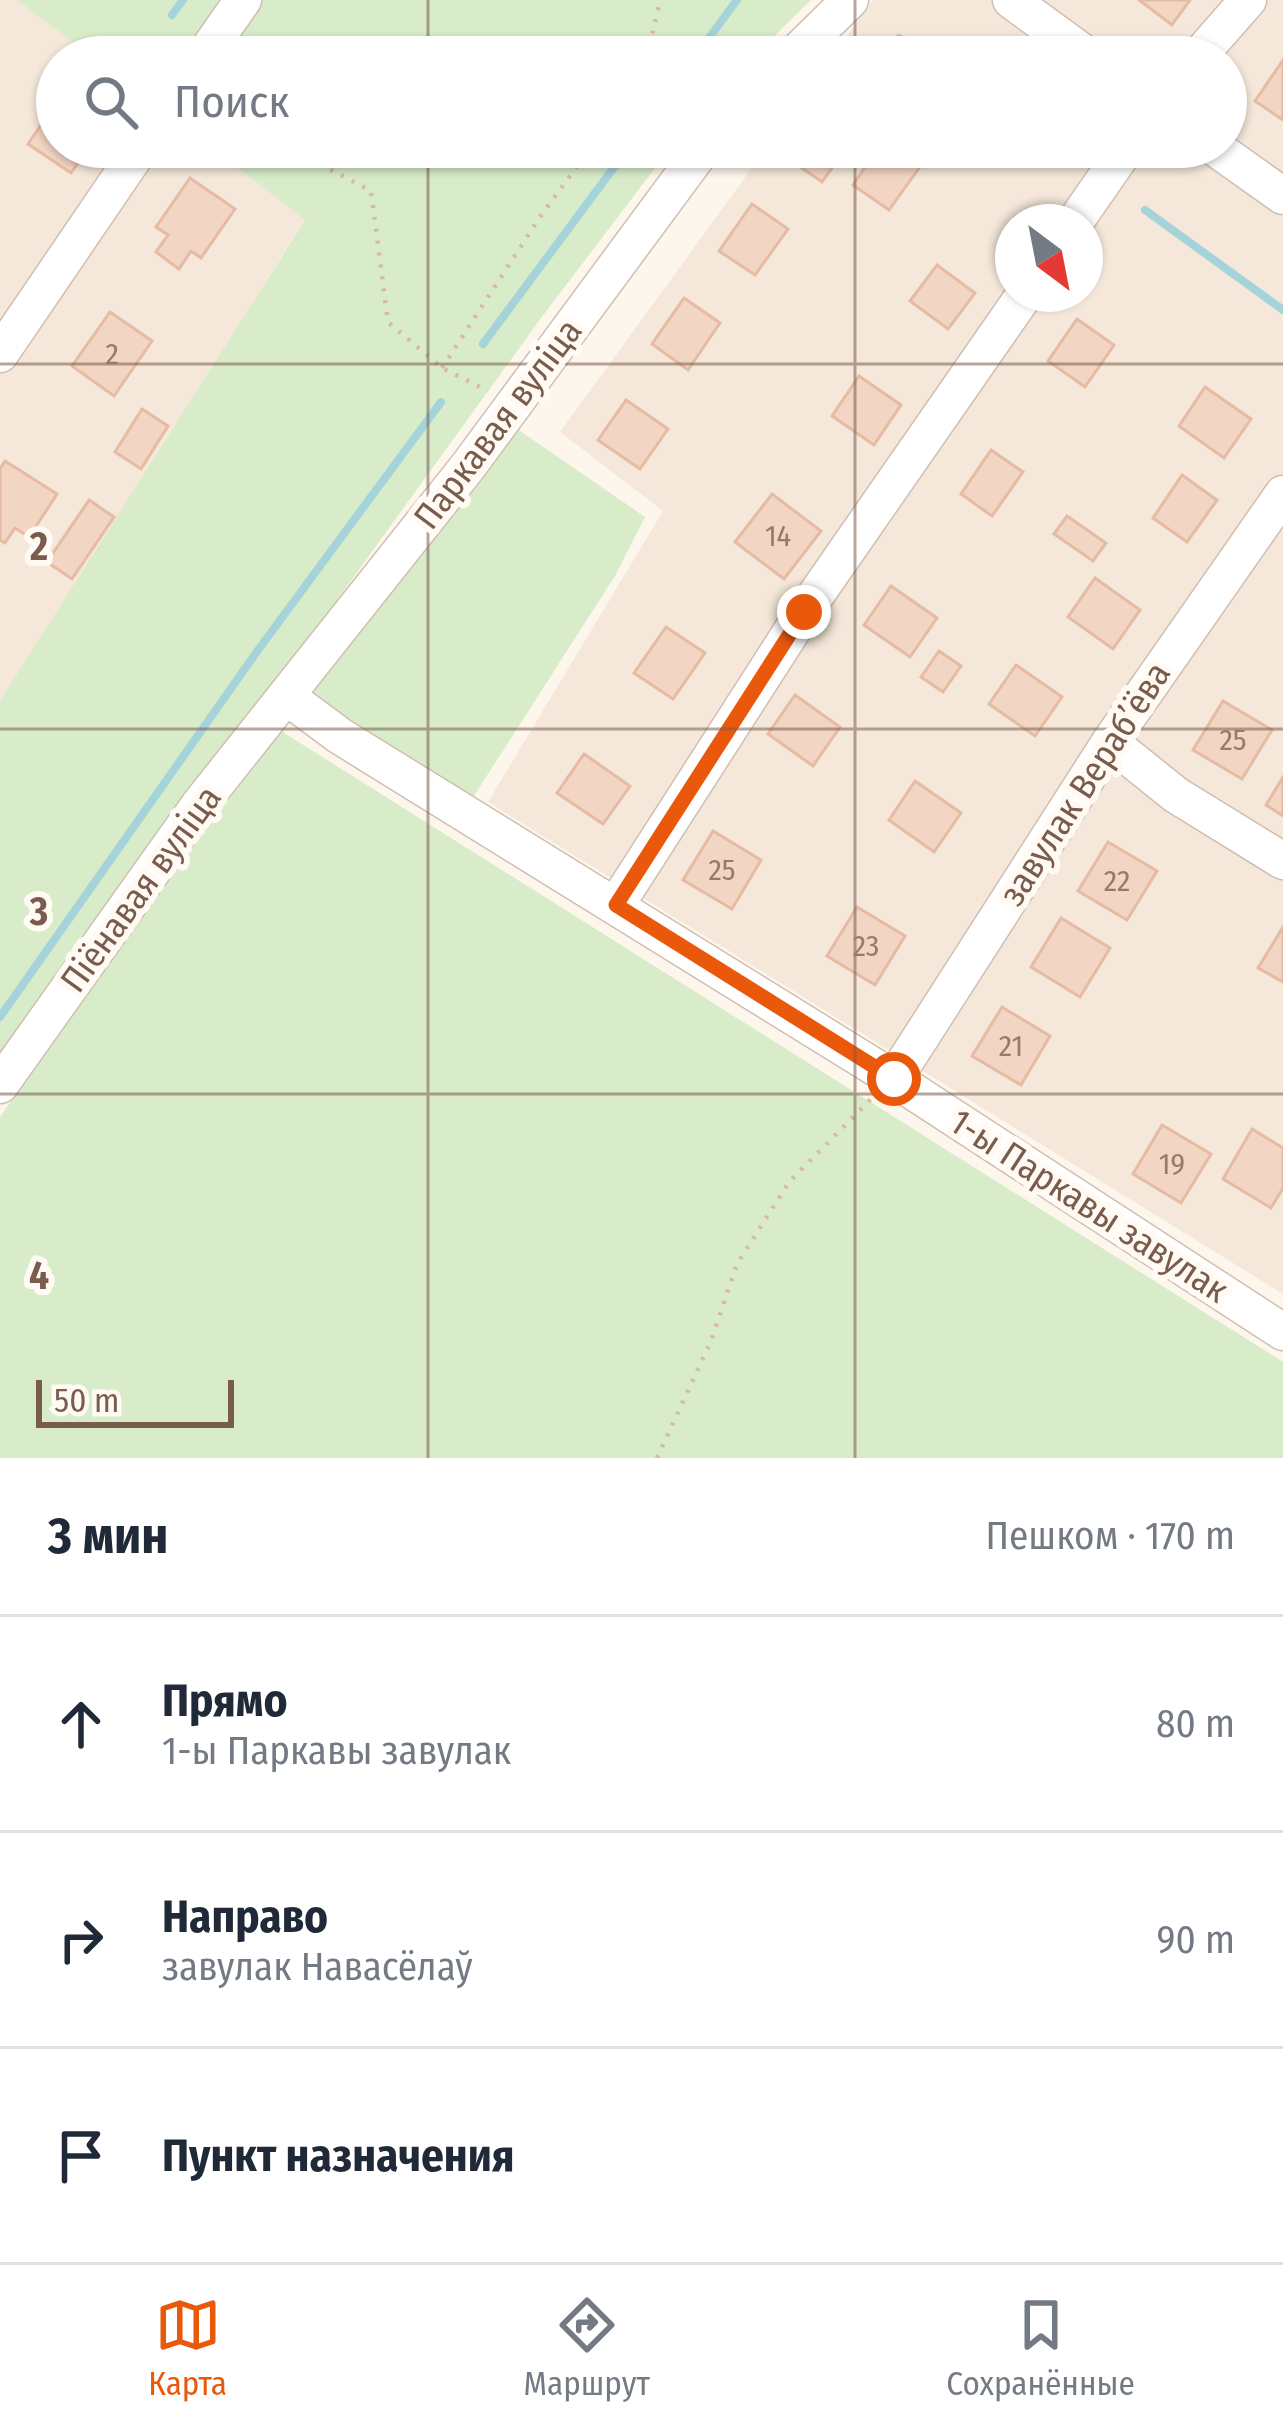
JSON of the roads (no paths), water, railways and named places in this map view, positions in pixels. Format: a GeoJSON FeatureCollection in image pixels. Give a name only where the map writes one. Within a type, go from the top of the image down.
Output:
{"type":"FeatureCollection","features":[{"type":"Feature","properties":{"kind":"street"},"geometry":{"type":"LineString","coordinates":[[218,36],[243,0]]}},
{"type":"Feature","properties":{"kind":"street"},"geometry":{"type":"LineString","coordinates":[[813,36],[850,0]]}},
{"type":"Feature","properties":{"kind":"street"},"geometry":{"type":"LineString","coordinates":[[1011,0],[1060,36]]}},
{"type":"Feature","properties":{"kind":"street"},"geometry":{"type":"LineString","coordinates":[[1216,36],[1248,0]]}},
{"type":"Feature","properties":{"kind":"street"},"geometry":{"type":"LineString","coordinates":[[0,354],[127,168]]}},
{"type":"Feature","properties":{"kind":"street","name":"Паркавая вуліца"},"geometry":{"type":"LineString","coordinates":[[286,696],[514,404],[688,168]]}},
{"type":"Feature","properties":{"kind":"street"},"geometry":{"type":"LineString","coordinates":[[1087,204],[1112,168]]}},
{"type":"Feature","properties":{"kind":"street"},"geometry":{"type":"LineString","coordinates":[[1244,168],[1283,196]]}},
{"type":"Feature","properties":{"kind":"street"},"geometry":{"type":"LineString","coordinates":[[616,905],[804,612],[1012,312]]}},
{"type":"Feature","properties":{"kind":"street","name":"завулак Верабʼёва"},"geometry":{"type":"LineString","coordinates":[[894,1079],[1109,742],[1283,494]]}},
{"type":"Feature","properties":{"kind":"street","name":"1-ы Паркавы завулак"},"geometry":{"type":"LineString","coordinates":[[286,696],[340,736],[894,1079],[1283,1332]]}},
{"type":"Feature","properties":{"kind":"street","name":"Піёнавая вуліца"},"geometry":{"type":"LineString","coordinates":[[0,1085],[200,804],[286,696]]}},
{"type":"Feature","properties":{"kind":"street"},"geometry":{"type":"LineString","coordinates":[[1109,742],[1177,795],[1283,861]]}},
{"type":"Feature","properties":{"kind":"waterway"},"geometry":{"type":"LineString","coordinates":[[172,15],[183,0]]}},
{"type":"Feature","properties":{"kind":"waterway"},"geometry":{"type":"LineString","coordinates":[[710,36],[737,0]]}},
{"type":"Feature","properties":{"kind":"waterway"},"geometry":{"type":"LineString","coordinates":[[483,344],[613,168]]}},
{"type":"Feature","properties":{"kind":"waterway"},"geometry":{"type":"LineString","coordinates":[[1145,210],[1283,310]]}},
{"type":"Feature","properties":{"kind":"waterway"},"geometry":{"type":"LineString","coordinates":[[0,1017],[258,650],[441,402]]}}]}
